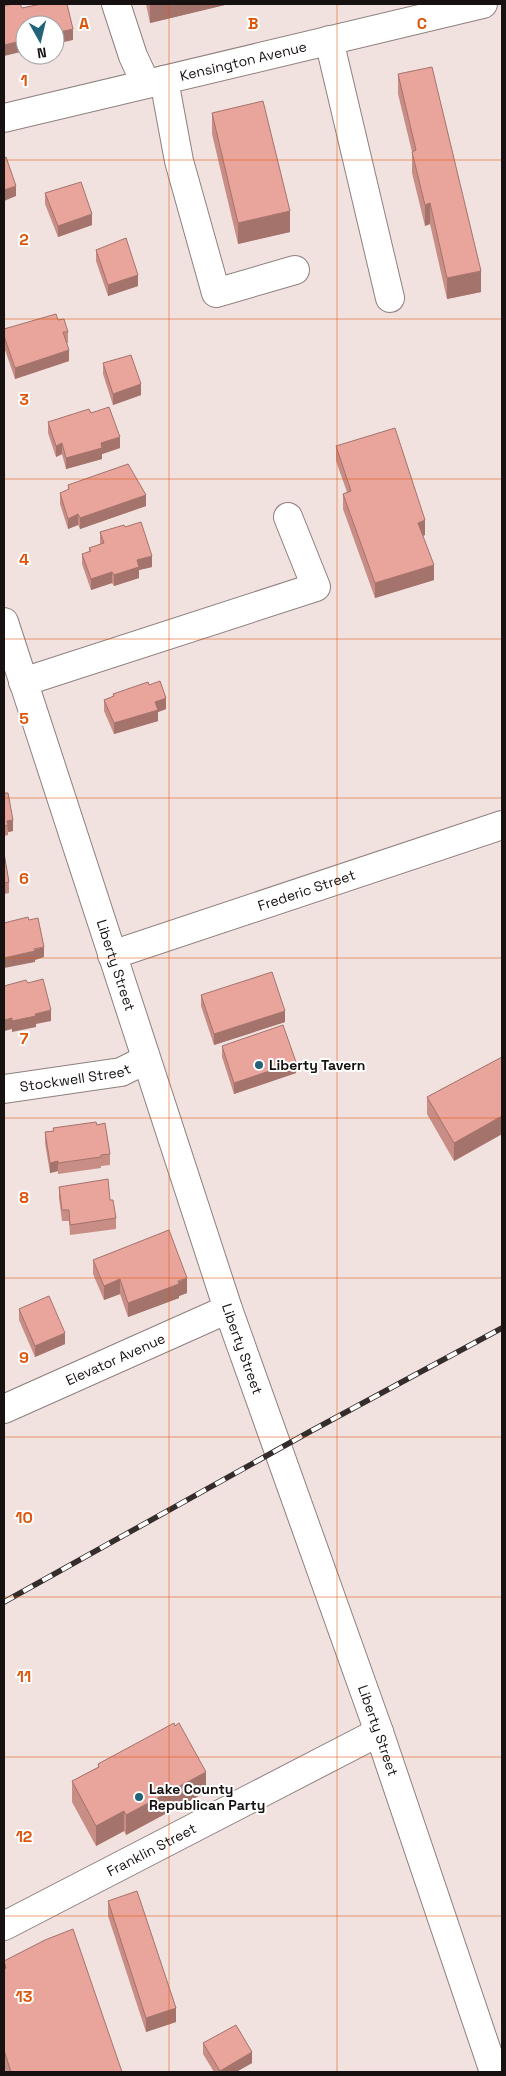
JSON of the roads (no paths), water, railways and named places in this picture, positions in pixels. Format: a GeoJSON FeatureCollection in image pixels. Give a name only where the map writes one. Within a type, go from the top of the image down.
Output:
{"type":"FeatureCollection","features":[{"type":"Feature","properties":{"kind":"street"},"geometry":{"type":"LineString","coordinates":[[116,4],[133,56],[155,82],[216,293],[295,270]]}},
{"type":"Feature","properties":{"kind":"street","name":"Kensington Avenue"},"geometry":{"type":"LineString","coordinates":[[4,118],[473,5]]}},
{"type":"Feature","properties":{"kind":"street"},"geometry":{"type":"LineString","coordinates":[[329,40],[390,298]]}},
{"type":"Feature","properties":{"kind":"street"},"geometry":{"type":"LineString","coordinates":[[15,669],[316,587],[288,517]]}},
{"type":"Feature","properties":{"kind":"street","name":"Liberty Street"},"geometry":{"type":"LineString","coordinates":[[4,622],[15,669],[112,955],[228,1309],[378,1732],[494,2072]]}},
{"type":"Feature","properties":{"kind":"street","name":"Frederic Street"},"geometry":{"type":"LineString","coordinates":[[112,955],[502,825]]}},
{"type":"Feature","properties":{"kind":"street","name":"Stockwell Street"},"geometry":{"type":"LineString","coordinates":[[4,1089],[121,1072],[145,1060]]}},
{"type":"Feature","properties":{"kind":"street","name":"Elevator Avenue"},"geometry":{"type":"LineString","coordinates":[[4,1409],[228,1309]]}},
{"type":"Feature","properties":{"kind":"street","name":"Franklin Street"},"geometry":{"type":"LineString","coordinates":[[4,1926],[378,1732]]}},
{"type":"Feature","properties":{"kind":"railway"},"geometry":{"type":"LineString","coordinates":[[4,1602],[311,1431],[502,1328]]}},
{"type":"Feature","properties":{"kind":"place","name":"Liberty Tavern"},"geometry":{"type":"Point","coordinates":[259,1065]}},
{"type":"Feature","properties":{"kind":"place","name":"Lake County Republican Party"},"geometry":{"type":"Point","coordinates":[139,1797]}}]}
